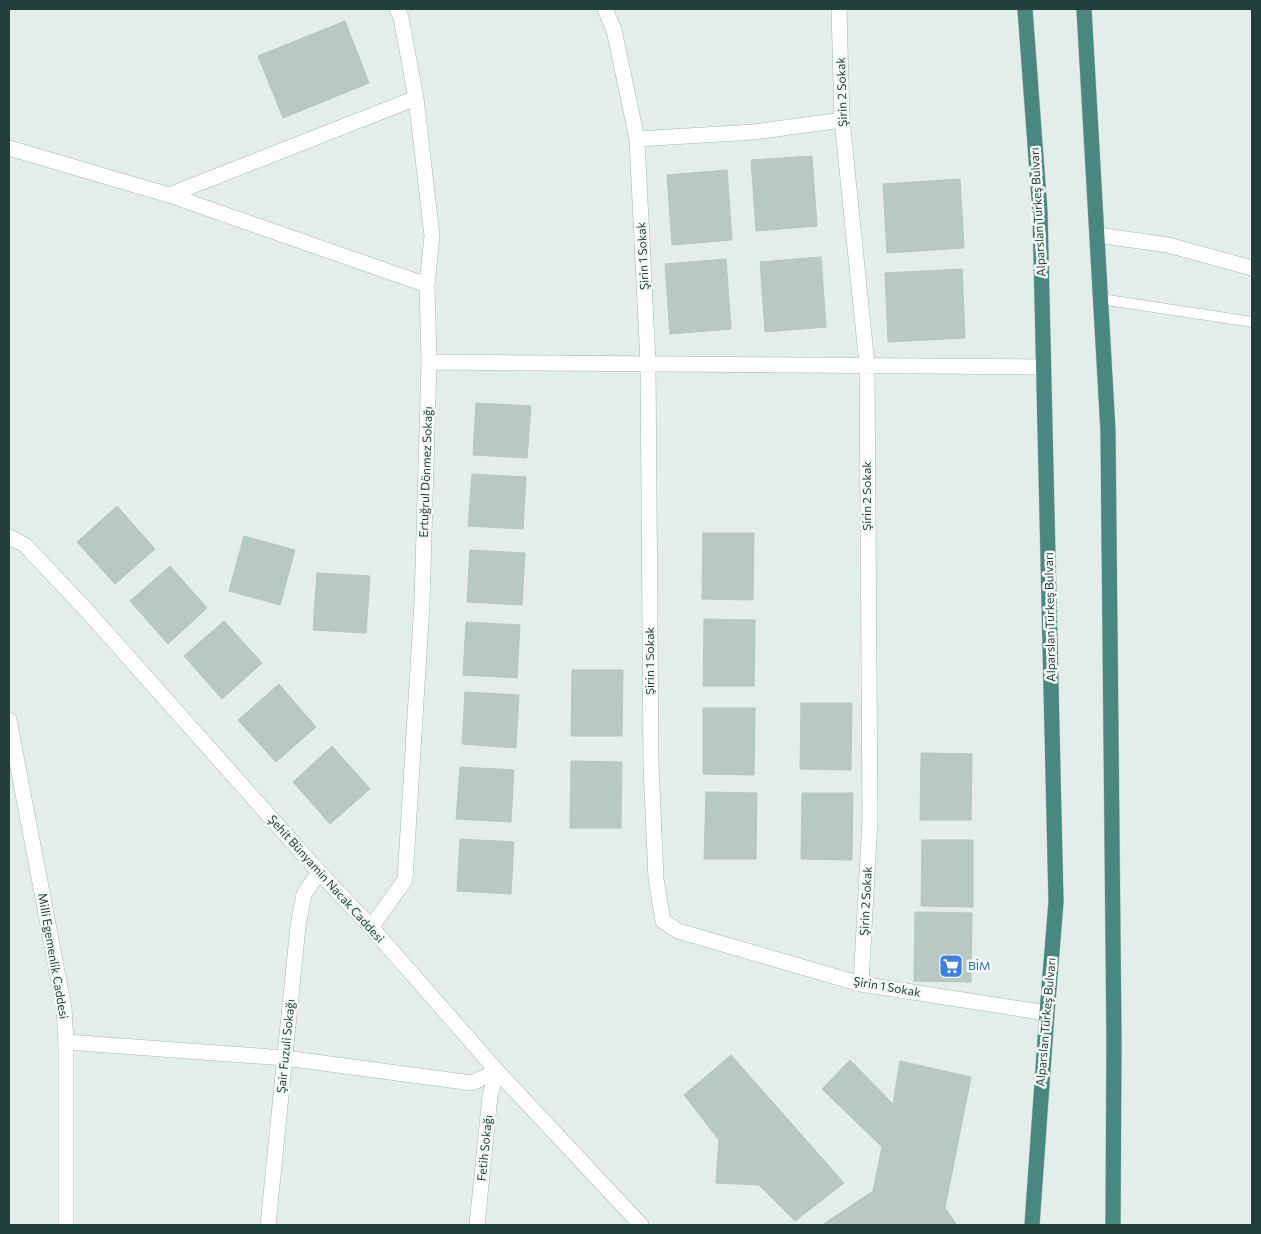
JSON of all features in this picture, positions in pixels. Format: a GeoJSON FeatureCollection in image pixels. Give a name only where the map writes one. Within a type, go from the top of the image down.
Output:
{"type":"FeatureCollection","features":[{"type":"Feature","properties":{"kind":"highway","name":"Alparslan Türkeş Bulvarı"},"geometry":{"type":"LineString","coordinates":[[1025,9],[1040,212],[1056,902],[1046,1013],[1032,1225]]}},
{"type":"Feature","properties":{"kind":"highway"},"geometry":{"type":"LineString","coordinates":[[1084,9],[1108,431],[1114,1031],[1113,1225]]}},
{"type":"Feature","properties":{"kind":"street","name":"Ertuğrul Dönmez Sokağı"},"geometry":{"type":"LineString","coordinates":[[371,927],[405,880],[422,603],[429,362],[427,286],[432,236],[416,98],[401,18],[397,9]]}},
{"type":"Feature","properties":{"kind":"street","name":"Şirin 1 Sokak"},"geometry":{"type":"LineString","coordinates":[[605,9],[614,30],[637,139],[648,363],[651,765],[656,879],[663,921],[678,931],[861,984],[1046,1013]]}},
{"type":"Feature","properties":{"kind":"street","name":"Şirin 2 Sokak"},"geometry":{"type":"LineString","coordinates":[[839,9],[842,120],[867,365],[870,819],[861,984]]}},
{"type":"Feature","properties":{"kind":"street"},"geometry":{"type":"LineString","coordinates":[[170,195],[416,98]]}},
{"type":"Feature","properties":{"kind":"street"},"geometry":{"type":"LineString","coordinates":[[637,139],[754,132],[842,120]]}},
{"type":"Feature","properties":{"kind":"street"},"geometry":{"type":"LineString","coordinates":[[9,148],[170,195],[427,286]]}},
{"type":"Feature","properties":{"kind":"street"},"geometry":{"type":"LineString","coordinates":[[1097,235],[1168,245],[1252,268]]}},
{"type":"Feature","properties":{"kind":"street"},"geometry":{"type":"LineString","coordinates":[[429,362],[1044,367]]}},
{"type":"Feature","properties":{"kind":"street","name":"Şehit Bünyamin Nacak Caddesi"},"geometry":{"type":"LineString","coordinates":[[9,537],[25,545],[90,613],[318,872],[371,927],[497,1071],[641,1225]]}},
{"type":"Feature","properties":{"kind":"street","name":"Milli Egemenlik Caddesi"},"geometry":{"type":"LineString","coordinates":[[9,720],[64,1008],[66,1042],[66,1225]]}},
{"type":"Feature","properties":{"kind":"street","name":"Şair Fuzuli Sokağı"},"geometry":{"type":"LineString","coordinates":[[268,1225],[298,926],[304,894],[318,872]]}},
{"type":"Feature","properties":{"kind":"street"},"geometry":{"type":"LineString","coordinates":[[66,1042],[285,1058],[472,1083],[497,1071]]}},
{"type":"Feature","properties":{"kind":"street","name":"Fetih Sokağı"},"geometry":{"type":"LineString","coordinates":[[477,1225],[490,1096],[497,1071]]}},
{"type":"Feature","properties":{"kind":"lane"},"geometry":{"type":"LineString","coordinates":[[1101,299],[1252,322]]}},
{"type":"Feature","properties":{"kind":"building"},"geometry":{"type":"Polygon","coordinates":[[[345,21],[369,83],[283,118],[258,56],[345,21]]]}},
{"type":"Feature","properties":{"kind":"building"},"geometry":{"type":"Polygon","coordinates":[[[812,156],[817,226],[756,231],[751,160],[812,156]]]}},
{"type":"Feature","properties":{"kind":"building"},"geometry":{"type":"Polygon","coordinates":[[[727,170],[732,240],[672,245],[667,175],[727,170]]]}},
{"type":"Feature","properties":{"kind":"building"},"geometry":{"type":"Polygon","coordinates":[[[960,179],[964,248],[887,253],[883,184],[960,179]]]}},
{"type":"Feature","properties":{"kind":"building"},"geometry":{"type":"Polygon","coordinates":[[[821,257],[826,327],[765,332],[760,262],[821,257]]]}},
{"type":"Feature","properties":{"kind":"building"},"geometry":{"type":"Polygon","coordinates":[[[726,259],[731,329],[670,334],[665,264],[726,259]]]}},
{"type":"Feature","properties":{"kind":"building"},"geometry":{"type":"Polygon","coordinates":[[[962,269],[965,338],[888,342],[885,273],[962,269]]]}},
{"type":"Feature","properties":{"kind":"building"},"geometry":{"type":"Polygon","coordinates":[[[476,403],[531,406],[527,458],[473,455],[476,403]]]}},
{"type":"Feature","properties":{"kind":"building"},"geometry":{"type":"Polygon","coordinates":[[[472,474],[526,477],[523,529],[468,526],[472,474]]]}},
{"type":"Feature","properties":{"kind":"building"},"geometry":{"type":"Polygon","coordinates":[[[117,506],[155,549],[115,584],[77,542],[117,506]]]}},
{"type":"Feature","properties":{"kind":"building"},"geometry":{"type":"Polygon","coordinates":[[[703,533],[754,533],[753,600],[702,599],[703,533]]]}},
{"type":"Feature","properties":{"kind":"building"},"geometry":{"type":"Polygon","coordinates":[[[244,536],[295,550],[280,605],[229,591],[244,536]]]}},
{"type":"Feature","properties":{"kind":"building"},"geometry":{"type":"Polygon","coordinates":[[[470,550],[525,553],[522,605],[467,602],[470,550]]]}},
{"type":"Feature","properties":{"kind":"building"},"geometry":{"type":"Polygon","coordinates":[[[170,566],[207,608],[168,644],[130,601],[170,566]]]}},
{"type":"Feature","properties":{"kind":"building"},"geometry":{"type":"Polygon","coordinates":[[[317,573],[370,576],[366,633],[313,630],[317,573]]]}},
{"type":"Feature","properties":{"kind":"building"},"geometry":{"type":"Polygon","coordinates":[[[704,619],[755,620],[754,686],[703,686],[704,619]]]}},
{"type":"Feature","properties":{"kind":"building"},"geometry":{"type":"Polygon","coordinates":[[[224,621],[262,663],[222,699],[184,656],[224,621]]]}},
{"type":"Feature","properties":{"kind":"building"},"geometry":{"type":"Polygon","coordinates":[[[466,622],[520,625],[517,678],[463,675],[466,622]]]}},
{"type":"Feature","properties":{"kind":"building"},"geometry":{"type":"Polygon","coordinates":[[[572,670],[623,670],[622,736],[571,736],[572,670]]]}},
{"type":"Feature","properties":{"kind":"building"},"geometry":{"type":"Polygon","coordinates":[[[279,684],[316,727],[276,762],[238,720],[279,684]]]}},
{"type":"Feature","properties":{"kind":"building"},"geometry":{"type":"Polygon","coordinates":[[[465,692],[519,695],[516,748],[462,744],[465,692]]]}},
{"type":"Feature","properties":{"kind":"building"},"geometry":{"type":"Polygon","coordinates":[[[801,703],[852,703],[851,770],[800,769],[801,703]]]}},
{"type":"Feature","properties":{"kind":"building"},"geometry":{"type":"Polygon","coordinates":[[[703,708],[755,708],[754,775],[703,774],[703,708]]]}},
{"type":"Feature","properties":{"kind":"building"},"geometry":{"type":"Polygon","coordinates":[[[332,746],[370,789],[330,824],[293,782],[332,746]]]}},
{"type":"Feature","properties":{"kind":"building"},"geometry":{"type":"Polygon","coordinates":[[[921,753],[972,754],[971,820],[920,820],[921,753]]]}},
{"type":"Feature","properties":{"kind":"building"},"geometry":{"type":"Polygon","coordinates":[[[571,761],[622,762],[621,828],[570,828],[571,761]]]}},
{"type":"Feature","properties":{"kind":"building"},"geometry":{"type":"Polygon","coordinates":[[[460,767],[514,770],[511,822],[456,819],[460,767]]]}},
{"type":"Feature","properties":{"kind":"building"},"geometry":{"type":"Polygon","coordinates":[[[706,792],[757,793],[756,859],[704,859],[706,792]]]}},
{"type":"Feature","properties":{"kind":"building"},"geometry":{"type":"Polygon","coordinates":[[[802,793],[853,793],[852,860],[801,859],[802,793]]]}},
{"type":"Feature","properties":{"kind":"building"},"geometry":{"type":"Polygon","coordinates":[[[460,839],[514,842],[511,894],[457,891],[460,839]]]}},
{"type":"Feature","properties":{"kind":"building"},"geometry":{"type":"Polygon","coordinates":[[[922,840],[973,840],[973,907],[921,906],[922,840]]]}},
{"type":"Feature","properties":{"kind":"building"},"geometry":{"type":"Polygon","coordinates":[[[915,912],[972,913],[971,982],[914,981],[915,912]]]}},
{"type":"Feature","properties":{"kind":"building"},"geometry":{"type":"Polygon","coordinates":[[[731,1055],[844,1183],[795,1221],[759,1185],[716,1183],[719,1140],[684,1095],[731,1055]]]}},
{"type":"Feature","properties":{"kind":"building"},"geometry":{"type":"Polygon","coordinates":[[[850,1060],[893,1104],[900,1061],[971,1077],[945,1208],[957,1225],[822,1225],[873,1191],[882,1147],[822,1089],[850,1060]]]}},
{"type":"Feature","properties":{"kind":"place","name":"BİM"},"geometry":{"type":"Point","coordinates":[951,966]}}]}
